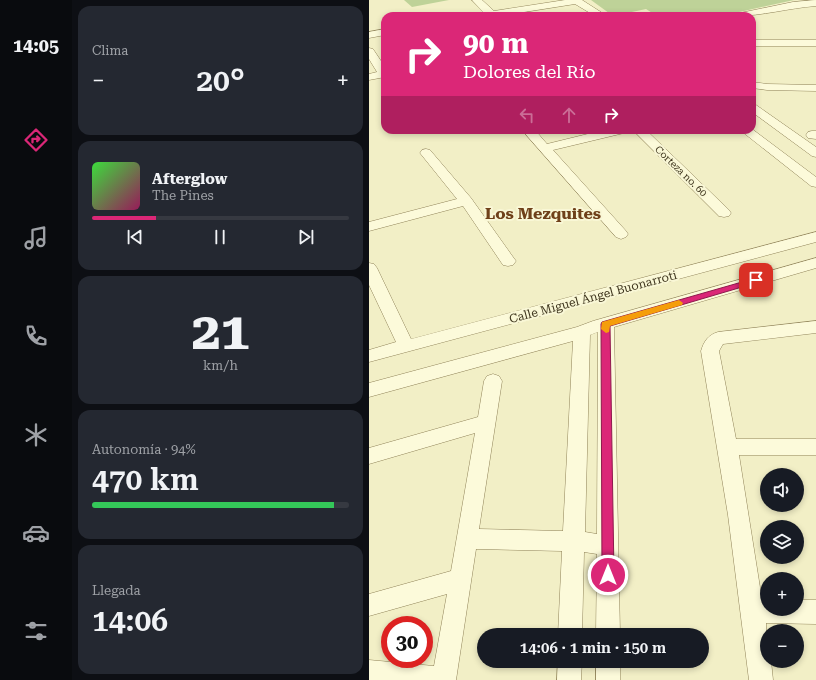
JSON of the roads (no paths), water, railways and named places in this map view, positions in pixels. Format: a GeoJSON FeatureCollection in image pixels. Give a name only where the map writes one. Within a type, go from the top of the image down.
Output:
{"type":"FeatureCollection","features":[{"type":"Feature","properties":{"kind":"street"},"geometry":{"type":"LineString","coordinates":[[477,0],[489,12]]}},
{"type":"Feature","properties":{"kind":"street"},"geometry":{"type":"LineString","coordinates":[[503,12],[576,0],[596,12]]}},
{"type":"Feature","properties":{"kind":"street"},"geometry":{"type":"LineString","coordinates":[[756,13],[793,5],[816,3]]}},
{"type":"Feature","properties":{"kind":"street"},"geometry":{"type":"LineString","coordinates":[[369,35],[381,33]]}},
{"type":"Feature","properties":{"kind":"street"},"geometry":{"type":"LineString","coordinates":[[756,43],[816,43]]}},
{"type":"Feature","properties":{"kind":"street"},"geometry":{"type":"LineString","coordinates":[[369,51],[381,68]]}},
{"type":"Feature","properties":{"kind":"street"},"geometry":{"type":"LineString","coordinates":[[369,77],[381,75]]}},
{"type":"Feature","properties":{"kind":"street"},"geometry":{"type":"LineString","coordinates":[[756,86],[816,88]]}},
{"type":"Feature","properties":{"kind":"street"},"geometry":{"type":"LineString","coordinates":[[756,110],[816,153]]}},
{"type":"Feature","properties":{"kind":"street"},"geometry":{"type":"LineString","coordinates":[[532,134],[621,234]]}},
{"type":"Feature","properties":{"kind":"street"},"geometry":{"type":"LineString","coordinates":[[544,148],[604,134]]}},
{"type":"Feature","properties":{"kind":"street","name":"Corteza no. 60"},"geometry":{"type":"LineString","coordinates":[[643,134],[724,213]]}},
{"type":"Feature","properties":{"kind":"street"},"geometry":{"type":"LineString","coordinates":[[751,134],[816,183]]}},
{"type":"Feature","properties":{"kind":"street"},"geometry":{"type":"LineString","coordinates":[[427,153],[466,202],[508,261]]}},
{"type":"Feature","properties":{"kind":"street"},"geometry":{"type":"LineString","coordinates":[[369,227],[466,202]]}},
{"type":"Feature","properties":{"kind":"street","name":"Calle Miguel Ángel Buonarroti"},"geometry":{"type":"LineString","coordinates":[[369,356],[816,237]]}},
{"type":"Feature","properties":{"kind":"street"},"geometry":{"type":"LineString","coordinates":[[369,390],[581,332],[816,263]]}},
{"type":"Feature","properties":{"kind":"street"},"geometry":{"type":"LineString","coordinates":[[369,268],[406,346]]}},
{"type":"Feature","properties":{"kind":"street"},"geometry":{"type":"LineString","coordinates":[[605,324],[608,628]]}},
{"type":"Feature","properties":{"kind":"street"},"geometry":{"type":"LineString","coordinates":[[761,680],[753,611],[728,447],[710,351],[712,344],[718,338],[816,327]]}},
{"type":"Feature","properties":{"kind":"street"},"geometry":{"type":"LineString","coordinates":[[570,628],[581,332]]}},
{"type":"Feature","properties":{"kind":"street"},"geometry":{"type":"LineString","coordinates":[[369,672],[444,679],[493,382]]}},
{"type":"Feature","properties":{"kind":"street"},"geometry":{"type":"LineString","coordinates":[[369,456],[487,422]]}},
{"type":"Feature","properties":{"kind":"street"},"geometry":{"type":"LineString","coordinates":[[728,447],[816,447]]}},
{"type":"Feature","properties":{"kind":"street"},"geometry":{"type":"LineString","coordinates":[[467,539],[573,541],[608,545]]}},
{"type":"Feature","properties":{"kind":"street"},"geometry":{"type":"LineString","coordinates":[[369,605],[460,578]]}},
{"type":"Feature","properties":{"kind":"street"},"geometry":{"type":"LineString","coordinates":[[753,611],[816,612]]}},
{"type":"Feature","properties":{"kind":"street"},"geometry":{"type":"LineString","coordinates":[[569,680],[570,668]]}},
{"type":"Feature","properties":{"kind":"street"},"geometry":{"type":"LineString","coordinates":[[608,668],[608,680]]}},
{"type":"Feature","properties":{"kind":"district","name":"Los Mezquites"},"geometry":{"type":"Point","coordinates":[543,213]}}]}
